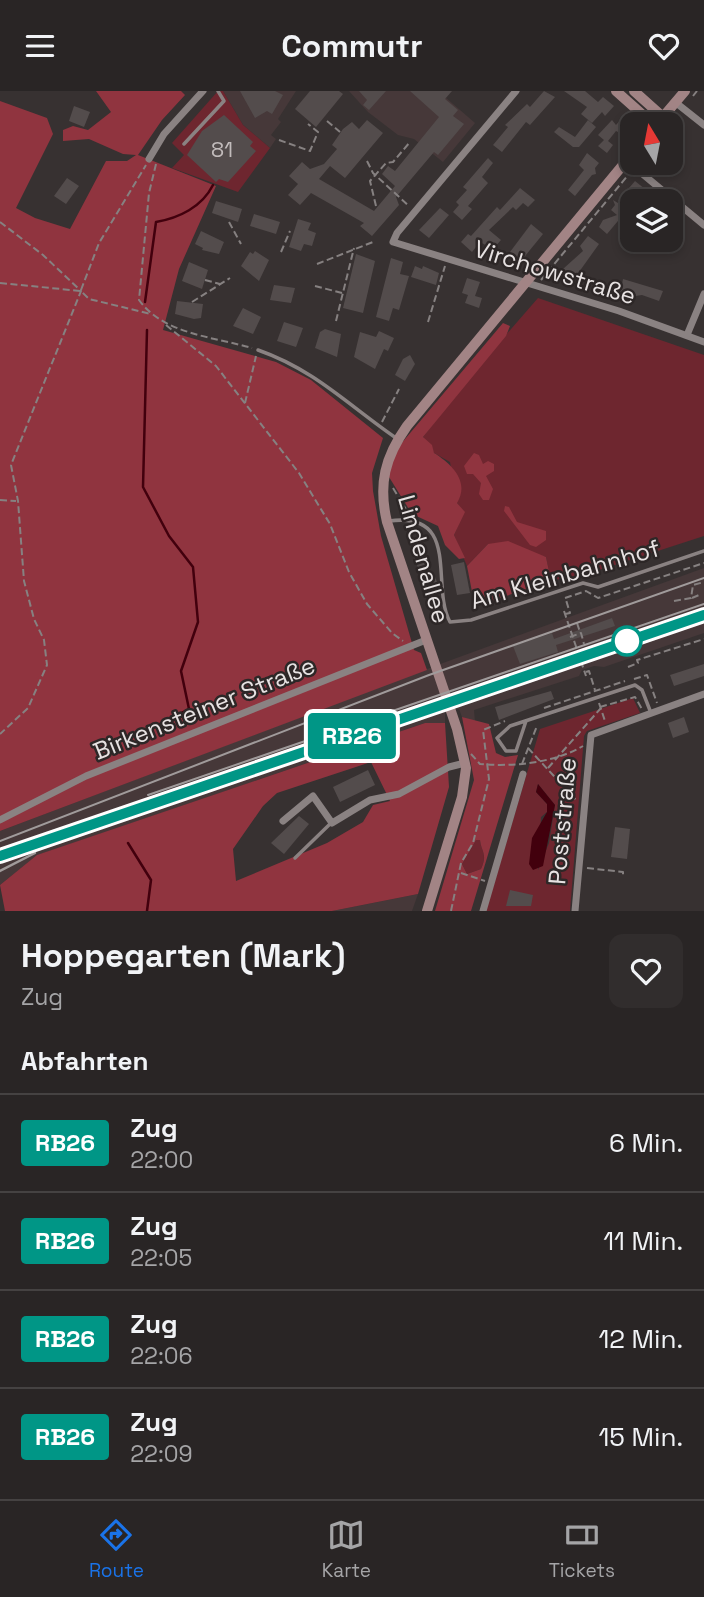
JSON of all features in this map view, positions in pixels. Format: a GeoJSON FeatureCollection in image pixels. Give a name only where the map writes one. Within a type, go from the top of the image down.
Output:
{"type":"FeatureCollection","features":[{"type":"Feature","properties":{"kind":"street"},"geometry":{"type":"LineString","coordinates":[[149,159],[164,134],[203,91]]}},
{"type":"Feature","properties":{"kind":"street"},"geometry":{"type":"LineString","coordinates":[[416,211],[516,91]]}},
{"type":"Feature","properties":{"kind":"street"},"geometry":{"type":"LineString","coordinates":[[616,91],[644,112]]}},
{"type":"Feature","properties":{"kind":"street"},"geometry":{"type":"LineString","coordinates":[[634,91],[650,112]]}},
{"type":"Feature","properties":{"kind":"street"},"geometry":{"type":"LineString","coordinates":[[666,112],[685,91]]}},
{"type":"Feature","properties":{"kind":"street"},"geometry":{"type":"LineString","coordinates":[[675,102],[704,125]]}},
{"type":"Feature","properties":{"kind":"street","name":"Lindenallee"},"geometry":{"type":"LineString","coordinates":[[426,911],[463,797],[467,758],[387,522],[383,480],[386,462],[398,439],[620,174]]}},
{"type":"Feature","properties":{"kind":"street"},"geometry":{"type":"LineString","coordinates":[[647,175],[704,226]]}},
{"type":"Feature","properties":{"kind":"street","name":"Virchowstraße"},"geometry":{"type":"LineString","coordinates":[[416,211],[393,242],[704,342]]}},
{"type":"Feature","properties":{"kind":"street"},"geometry":{"type":"LineString","coordinates":[[687,335],[704,294]]}},
{"type":"Feature","properties":{"kind":"street","name":"Birkensteiner Straße"},"geometry":{"type":"LineString","coordinates":[[0,820],[86,776],[426,641]]}},
{"type":"Feature","properties":{"kind":"street"},"geometry":{"type":"LineString","coordinates":[[589,739],[646,712],[704,694]]}},
{"type":"Feature","properties":{"kind":"street","name":"Poststraße"},"geometry":{"type":"LineString","coordinates":[[575,911],[589,739]]}},
{"type":"Feature","properties":{"kind":"street"},"geometry":{"type":"LineString","coordinates":[[283,821],[313,796],[332,823],[370,800],[399,794],[467,758]]}},
{"type":"Feature","properties":{"kind":"street"},"geometry":{"type":"LineString","coordinates":[[483,911],[523,775]]}},
{"type":"Feature","properties":{"kind":"lane"},"geometry":{"type":"LineString","coordinates":[[184,144],[224,101],[218,91]]}},
{"type":"Feature","properties":{"kind":"lane"},"geometry":{"type":"LineString","coordinates":[[258,350],[284,359],[323,381],[398,439]]}},
{"type":"Feature","properties":{"kind":"lane"},"geometry":{"type":"LineString","coordinates":[[387,522],[412,523]]}},
{"type":"Feature","properties":{"kind":"lane","name":"Am Kleinbahnhof"},"geometry":{"type":"LineString","coordinates":[[412,523],[428,531],[438,545],[444,613],[450,622],[471,620],[583,583],[598,587],[704,551]]}},
{"type":"Feature","properties":{"kind":"lane"},"geometry":{"type":"LineString","coordinates":[[526,721],[516,751],[506,751],[497,738],[510,726],[596,695],[635,685],[642,690],[646,712]]}},
{"type":"Feature","properties":{"kind":"lane"},"geometry":{"type":"LineString","coordinates":[[295,858],[332,823]]}},
{"type":"Feature","properties":{"kind":"path"},"geometry":{"type":"LineString","coordinates":[[327,121],[340,132]]}},
{"type":"Feature","properties":{"kind":"path"},"geometry":{"type":"LineString","coordinates":[[279,140],[310,151],[318,132],[308,124]]}},
{"type":"Feature","properties":{"kind":"path"},"geometry":{"type":"LineString","coordinates":[[376,206],[370,181],[386,163],[393,162],[410,142]]}},
{"type":"Feature","properties":{"kind":"path"},"geometry":{"type":"LineString","coordinates":[[0,734],[28,708],[47,665],[44,640],[34,619],[24,581],[18,501],[11,465],[99,243],[149,159],[156,163],[149,193],[139,300],[151,314],[216,366],[245,403],[299,473],[330,524],[349,572],[367,604],[392,633],[407,643]]}},
{"type":"Feature","properties":{"kind":"path"},"geometry":{"type":"LineString","coordinates":[[367,161],[375,176],[416,211]]}},
{"type":"Feature","properties":{"kind":"path"},"geometry":{"type":"LineString","coordinates":[[529,284],[620,174]]}},
{"type":"Feature","properties":{"kind":"path"},"geometry":{"type":"LineString","coordinates":[[0,222],[43,255],[89,299],[151,314]]}},
{"type":"Feature","properties":{"kind":"path"},"geometry":{"type":"LineString","coordinates":[[229,222],[241,244]]}},
{"type":"Feature","properties":{"kind":"path"},"geometry":{"type":"LineString","coordinates":[[281,252],[290,231]]}},
{"type":"Feature","properties":{"kind":"path"},"geometry":{"type":"LineString","coordinates":[[317,264],[373,242]]}},
{"type":"Feature","properties":{"kind":"path"},"geometry":{"type":"LineString","coordinates":[[336,321],[354,248]]}},
{"type":"Feature","properties":{"kind":"path"},"geometry":{"type":"LineString","coordinates":[[428,322],[448,259]]}},
{"type":"Feature","properties":{"kind":"path"},"geometry":{"type":"LineString","coordinates":[[192,302],[230,278]]}},
{"type":"Feature","properties":{"kind":"path"},"geometry":{"type":"LineString","coordinates":[[205,279],[221,285]]}},
{"type":"Feature","properties":{"kind":"path"},"geometry":{"type":"LineString","coordinates":[[0,283],[81,291]]}},
{"type":"Feature","properties":{"kind":"path"},"geometry":{"type":"LineString","coordinates":[[315,286],[343,293]]}},
{"type":"Feature","properties":{"kind":"path"},"geometry":{"type":"LineString","coordinates":[[165,325],[258,350],[245,403]]}},
{"type":"Feature","properties":{"kind":"path"},"geometry":{"type":"LineString","coordinates":[[380,425],[399,389]]}},
{"type":"Feature","properties":{"kind":"path"},"geometry":{"type":"LineString","coordinates":[[388,491],[388,481],[412,523]]}},
{"type":"Feature","properties":{"kind":"path"},"geometry":{"type":"LineString","coordinates":[[0,500],[18,501]]}},
{"type":"Feature","properties":{"kind":"path"},"geometry":{"type":"LineString","coordinates":[[565,598],[586,591],[598,599],[704,563]]}},
{"type":"Feature","properties":{"kind":"path"},"geometry":{"type":"LineString","coordinates":[[691,598],[693,585],[704,582]]}},
{"type":"Feature","properties":{"kind":"path"},"geometry":{"type":"LineString","coordinates":[[562,589],[569,611],[565,613],[571,637],[585,674],[589,673],[608,728]]}},
{"type":"Feature","properties":{"kind":"path"},"geometry":{"type":"LineString","coordinates":[[674,601],[699,595]]}},
{"type":"Feature","properties":{"kind":"path"},"geometry":{"type":"LineString","coordinates":[[577,623],[584,643]]}},
{"type":"Feature","properties":{"kind":"path"},"geometry":{"type":"LineString","coordinates":[[571,637],[579,634]]}},
{"type":"Feature","properties":{"kind":"path"},"geometry":{"type":"LineString","coordinates":[[628,667],[638,665],[637,660],[704,639]]}},
{"type":"Feature","properties":{"kind":"path"},"geometry":{"type":"LineString","coordinates":[[590,690],[596,695]]}},
{"type":"Feature","properties":{"kind":"path"},"geometry":{"type":"LineString","coordinates":[[548,768],[601,708],[635,697],[646,712]]}},
{"type":"Feature","properties":{"kind":"path"},"geometry":{"type":"LineString","coordinates":[[451,911],[461,863],[473,843],[489,779],[483,730],[496,725]]}},
{"type":"Feature","properties":{"kind":"path"},"geometry":{"type":"LineString","coordinates":[[523,775],[521,764],[537,726]]}},
{"type":"Feature","properties":{"kind":"path"},"geometry":{"type":"LineString","coordinates":[[467,758],[488,765],[521,764],[558,756],[589,739]]}},
{"type":"Feature","properties":{"kind":"path"},"geometry":{"type":"LineString","coordinates":[[527,748],[541,760],[578,803],[583,803]]}},
{"type":"Feature","properties":{"kind":"path"},"geometry":{"type":"LineString","coordinates":[[578,867],[623,872],[623,877]]}},
{"type":"Feature","properties":{"kind":"path"},"geometry":{"type":"LineString","coordinates":[[460,873],[486,881]]}},
{"type":"Feature","properties":{"kind":"shaded area"},"geometry":{"type":"Polygon","coordinates":[[[96,91],[181,91],[185,95],[162,120],[138,155],[216,186],[179,269],[163,330],[276,362],[311,380],[383,438],[372,473],[381,536],[414,650],[421,653],[427,670],[0,831],[0,101],[47,118],[53,134],[16,208],[35,218],[70,229],[106,161],[127,161],[136,155],[123,154],[89,139],[63,141],[63,130],[73,126],[88,130],[111,112],[96,91]]]}},
{"type":"Feature","properties":{"kind":"shaded area"},"geometry":{"type":"Polygon","coordinates":[[[218,91],[223,91],[243,125],[270,148],[238,192],[172,168],[184,155],[172,143],[218,91]]]}},
{"type":"Feature","properties":{"kind":"shaded area"},"geometry":{"type":"Polygon","coordinates":[[[223,91],[296,91],[278,119],[281,122],[271,135],[276,139],[270,148],[243,125],[223,91]]]}},
{"type":"Feature","properties":{"kind":"shaded area"},"geometry":{"type":"Polygon","coordinates":[[[349,91],[438,91],[475,123],[443,162],[414,139],[398,135],[368,112],[349,91]]]}},
{"type":"Feature","properties":{"kind":"shaded area"},"geometry":{"type":"Polygon","coordinates":[[[538,298],[704,355],[704,536],[593,572],[551,581],[546,557],[488,544],[467,566],[454,535],[464,512],[457,503],[450,462],[434,453],[423,437],[470,376],[538,298]]]}},
{"type":"Feature","properties":{"kind":"shaded area"},"geometry":{"type":"Polygon","coordinates":[[[503,323],[510,326],[506,336],[423,437],[432,445],[434,453],[453,468],[460,481],[457,503],[465,512],[454,535],[465,558],[459,559],[445,545],[438,526],[412,514],[389,477],[390,465],[400,445],[503,323]]]}},
{"type":"Feature","properties":{"kind":"shaded area"},"geometry":{"type":"Polygon","coordinates":[[[474,453],[479,455],[483,464],[488,461],[494,464],[494,471],[486,476],[493,489],[489,500],[483,500],[479,494],[481,483],[473,474],[467,474],[464,466],[474,453]]]}},
{"type":"Feature","properties":{"kind":"shaded area"},"geometry":{"type":"Polygon","coordinates":[[[505,506],[509,507],[517,522],[546,531],[546,540],[536,547],[530,545],[504,511],[505,506]]]}},
{"type":"Feature","properties":{"kind":"shaded area"},"geometry":{"type":"Polygon","coordinates":[[[508,541],[546,557],[551,581],[479,605],[474,602],[467,566],[488,544],[508,541]]]}},
{"type":"Feature","properties":{"kind":"shaded area"},"geometry":{"type":"Polygon","coordinates":[[[704,568],[704,633],[604,667],[594,666],[582,670],[579,676],[474,710],[475,722],[462,717],[459,709],[445,713],[445,723],[425,723],[38,855],[0,885],[0,831],[443,663],[704,568]]]}},
{"type":"Feature","properties":{"kind":"shaded area"},"geometry":{"type":"Polygon","coordinates":[[[633,698],[640,713],[587,731],[584,736],[570,911],[486,911],[540,729],[633,698]],[[538,784],[536,792],[547,804],[547,812],[541,817],[538,870],[549,843],[555,805],[538,784]]]}},
{"type":"Feature","properties":{"kind":"shaded area"},"geometry":{"type":"Polygon","coordinates":[[[462,717],[489,724],[496,753],[505,757],[518,755],[471,911],[435,911],[474,780],[462,717]],[[476,840],[462,864],[467,874],[481,869],[483,864],[480,840],[476,840]]]}},
{"type":"Feature","properties":{"kind":"shaded area"},"geometry":{"type":"Polygon","coordinates":[[[425,723],[445,723],[449,787],[418,894],[332,911],[5,911],[0,885],[37,855],[425,723]],[[371,762],[277,793],[263,806],[233,849],[236,881],[327,843],[363,822],[373,805],[390,801],[371,762]]]}},
{"type":"Feature","properties":{"kind":"shaded area"},"geometry":{"type":"Polygon","coordinates":[[[538,784],[555,805],[543,866],[533,870],[529,864],[532,838],[547,812],[547,804],[536,792],[538,784]]]}},
{"type":"Feature","properties":{"kind":"shaded area"},"geometry":{"type":"Polygon","coordinates":[[[476,840],[480,840],[483,864],[481,869],[467,874],[462,864],[476,840]]]}},
{"type":"Feature","properties":{"kind":"shaded area"},"geometry":{"type":"Polygon","coordinates":[[[418,894],[412,911],[332,911],[418,894]]]}},
{"type":"Feature","properties":{"kind":"building"},"geometry":{"type":"Polygon","coordinates":[[[240,91],[275,91],[283,95],[272,114],[267,111],[255,118],[240,91]]]}},
{"type":"Feature","properties":{"kind":"building"},"geometry":{"type":"Polygon","coordinates":[[[310,91],[339,91],[343,94],[316,127],[295,109],[310,91]]]}},
{"type":"Feature","properties":{"kind":"building"},"geometry":{"type":"Polygon","coordinates":[[[359,91],[386,91],[369,110],[363,105],[367,100],[359,91]]]}},
{"type":"Feature","properties":{"kind":"building"},"geometry":{"type":"Polygon","coordinates":[[[410,91],[452,91],[445,99],[458,110],[453,116],[464,124],[438,155],[434,152],[396,197],[399,205],[372,236],[360,226],[364,223],[311,193],[300,205],[288,195],[298,184],[289,176],[302,162],[310,169],[324,164],[337,149],[332,145],[343,129],[352,122],[359,129],[367,120],[383,133],[345,178],[330,166],[319,179],[374,211],[395,186],[382,174],[388,166],[395,171],[439,117],[410,91]]]}},
{"type":"Feature","properties":{"kind":"building"},"geometry":{"type":"Polygon","coordinates":[[[544,91],[555,97],[530,125],[526,122],[502,152],[493,145],[508,127],[505,125],[527,104],[530,107],[544,91]]]}},
{"type":"Feature","properties":{"kind":"building"},"geometry":{"type":"Polygon","coordinates":[[[564,91],[585,91],[598,102],[603,97],[614,106],[605,116],[602,112],[592,123],[581,114],[587,107],[564,91]]]}},
{"type":"Feature","properties":{"kind":"building"},"geometry":{"type":"Polygon","coordinates":[[[74,106],[90,112],[84,127],[69,121],[74,106]]]}},
{"type":"Feature","properties":{"kind":"building"},"geometry":{"type":"Polygon","coordinates":[[[224,115],[253,142],[250,146],[256,151],[228,182],[219,179],[216,182],[187,155],[202,131],[224,115]]]}},
{"type":"Feature","properties":{"kind":"building"},"geometry":{"type":"Polygon","coordinates":[[[588,120],[596,127],[579,147],[573,147],[554,132],[559,127],[575,137],[588,120]]]}},
{"type":"Feature","properties":{"kind":"building"},"geometry":{"type":"Polygon","coordinates":[[[612,120],[616,125],[620,120],[620,133],[616,131],[608,141],[613,145],[607,153],[598,146],[604,140],[598,135],[612,120]]]}},
{"type":"Feature","properties":{"kind":"building"},"geometry":{"type":"Polygon","coordinates":[[[587,153],[599,163],[595,168],[596,174],[592,175],[575,196],[568,190],[584,170],[579,165],[587,153]]]}},
{"type":"Feature","properties":{"kind":"building"},"geometry":{"type":"Polygon","coordinates":[[[488,158],[493,163],[482,177],[488,183],[468,206],[472,209],[462,220],[453,212],[459,205],[456,202],[467,190],[463,187],[488,158]]]}},
{"type":"Feature","properties":{"kind":"building"},"geometry":{"type":"Polygon","coordinates":[[[67,178],[79,186],[66,204],[54,196],[67,178]]]}},
{"type":"Feature","properties":{"kind":"building"},"geometry":{"type":"Polygon","coordinates":[[[635,181],[645,189],[628,189],[635,181]]]}},
{"type":"Feature","properties":{"kind":"building"},"geometry":{"type":"Polygon","coordinates":[[[520,188],[535,200],[528,207],[523,203],[516,210],[513,207],[489,230],[501,240],[493,249],[480,242],[472,252],[461,242],[468,234],[471,236],[497,207],[500,210],[520,188]]]}},
{"type":"Feature","properties":{"kind":"building"},"geometry":{"type":"Polygon","coordinates":[[[613,200],[620,204],[620,219],[607,234],[599,227],[603,220],[617,215],[611,210],[615,205],[613,200]]]}},
{"type":"Feature","properties":{"kind":"building"},"geometry":{"type":"Polygon","coordinates":[[[216,201],[242,209],[238,222],[212,213],[216,201]]]}},
{"type":"Feature","properties":{"kind":"building"},"geometry":{"type":"Polygon","coordinates":[[[440,208],[449,215],[429,238],[419,230],[440,208]]]}},
{"type":"Feature","properties":{"kind":"building"},"geometry":{"type":"Polygon","coordinates":[[[254,214],[280,222],[276,234],[250,226],[254,214]]]}},
{"type":"Feature","properties":{"kind":"building"},"geometry":{"type":"Polygon","coordinates":[[[298,219],[311,223],[308,230],[316,233],[312,246],[304,244],[301,251],[289,247],[298,219]]]}},
{"type":"Feature","properties":{"kind":"building"},"geometry":{"type":"Polygon","coordinates":[[[531,224],[543,234],[521,261],[510,252],[531,224]]]}},
{"type":"Feature","properties":{"kind":"building"},"geometry":{"type":"Polygon","coordinates":[[[201,231],[224,242],[219,254],[202,250],[203,248],[195,244],[201,231]]]}},
{"type":"Feature","properties":{"kind":"building"},"geometry":{"type":"Polygon","coordinates":[[[588,236],[599,244],[574,279],[563,269],[583,251],[580,246],[588,236]]]}},
{"type":"Feature","properties":{"kind":"building"},"geometry":{"type":"Polygon","coordinates":[[[255,251],[269,260],[259,281],[241,266],[250,252],[253,254],[255,251]]]}},
{"type":"Feature","properties":{"kind":"building"},"geometry":{"type":"Polygon","coordinates":[[[356,254],[375,261],[363,313],[343,308],[356,254]]]}},
{"type":"Feature","properties":{"kind":"building"},"geometry":{"type":"Polygon","coordinates":[[[391,258],[403,262],[400,274],[409,276],[399,310],[393,308],[389,321],[376,317],[391,258]]]}},
{"type":"Feature","properties":{"kind":"building"},"geometry":{"type":"Polygon","coordinates":[[[189,262],[208,270],[202,289],[182,281],[189,262]]]}},
{"type":"Feature","properties":{"kind":"building"},"geometry":{"type":"Polygon","coordinates":[[[415,266],[422,269],[423,266],[439,273],[436,285],[411,277],[415,266]]]}},
{"type":"Feature","properties":{"kind":"building"},"geometry":{"type":"Polygon","coordinates":[[[467,278],[480,282],[475,296],[482,298],[479,308],[465,303],[468,295],[462,293],[467,278]]]}},
{"type":"Feature","properties":{"kind":"building"},"geometry":{"type":"Polygon","coordinates":[[[623,279],[663,291],[659,301],[642,295],[629,297],[620,294],[623,279]]]}},
{"type":"Feature","properties":{"kind":"building"},"geometry":{"type":"Polygon","coordinates":[[[274,285],[295,288],[291,303],[270,300],[274,285]]]}},
{"type":"Feature","properties":{"kind":"building"},"geometry":{"type":"Polygon","coordinates":[[[177,301],[203,304],[201,318],[175,314],[177,301]]]}},
{"type":"Feature","properties":{"kind":"building"},"geometry":{"type":"Polygon","coordinates":[[[243,308],[261,317],[253,334],[233,326],[243,308]]]}},
{"type":"Feature","properties":{"kind":"building"},"geometry":{"type":"Polygon","coordinates":[[[284,322],[303,328],[296,347],[277,341],[284,322]]]}},
{"type":"Feature","properties":{"kind":"building"},"geometry":{"type":"Polygon","coordinates":[[[325,329],[341,334],[337,357],[315,348],[320,332],[325,329]]]}},
{"type":"Feature","properties":{"kind":"building"},"geometry":{"type":"Polygon","coordinates":[[[379,331],[394,338],[388,351],[384,349],[375,369],[354,357],[360,332],[376,337],[379,331]]]}},
{"type":"Feature","properties":{"kind":"building"},"geometry":{"type":"Polygon","coordinates":[[[410,355],[415,364],[405,381],[395,375],[403,359],[410,355]]]}},
{"type":"Feature","properties":{"kind":"building"},"geometry":{"type":"Polygon","coordinates":[[[424,550],[431,575],[434,574],[437,582],[426,587],[412,553],[424,550]]]}},
{"type":"Feature","properties":{"kind":"building"},"geometry":{"type":"Polygon","coordinates":[[[464,562],[470,593],[457,595],[451,565],[464,562]]]}},
{"type":"Feature","properties":{"kind":"building"},"geometry":{"type":"Polygon","coordinates":[[[612,618],[615,626],[556,645],[558,652],[520,664],[513,646],[552,633],[554,639],[612,618]]]}},
{"type":"Feature","properties":{"kind":"building"},"geometry":{"type":"Polygon","coordinates":[[[704,664],[704,676],[674,686],[670,675],[704,664]]]}},
{"type":"Feature","properties":{"kind":"building"},"geometry":{"type":"Polygon","coordinates":[[[551,691],[554,699],[499,720],[495,707],[551,691]]]}},
{"type":"Feature","properties":{"kind":"building"},"geometry":{"type":"Polygon","coordinates":[[[684,717],[689,732],[673,738],[668,723],[684,717]]]}},
{"type":"Feature","properties":{"kind":"building"},"geometry":{"type":"Polygon","coordinates":[[[368,770],[375,785],[340,802],[333,787],[368,770]]]}},
{"type":"Feature","properties":{"kind":"building"},"geometry":{"type":"Polygon","coordinates":[[[299,816],[309,824],[284,854],[271,843],[299,816]]]}},
{"type":"Feature","properties":{"kind":"building"},"geometry":{"type":"Polygon","coordinates":[[[615,827],[630,829],[627,859],[611,857],[615,827]]]}},
{"type":"Feature","properties":{"kind":"building"},"geometry":{"type":"Polygon","coordinates":[[[510,890],[533,895],[531,906],[506,906],[510,890]]]}},
{"type":"Feature","properties":{"kind":"waterway"},"geometry":{"type":"LineString","coordinates":[[145,302],[156,222],[189,210],[203,199],[213,185]]}},
{"type":"Feature","properties":{"kind":"waterway"},"geometry":{"type":"LineString","coordinates":[[142,738],[146,731],[189,709],[181,671],[198,622],[193,567],[169,536],[143,487],[147,330]]}},
{"type":"Feature","properties":{"kind":"waterway"},"geometry":{"type":"LineString","coordinates":[[128,843],[151,880],[147,911]]}},
{"type":"Feature","properties":{"kind":"tram line"},"geometry":{"type":"LineString","coordinates":[[0,841],[429,675],[704,578]]}},
{"type":"Feature","properties":{"kind":"tram line"},"geometry":{"type":"LineString","coordinates":[[148,795],[704,604]]}},
{"type":"Feature","properties":{"kind":"railway"},"geometry":{"type":"LineString","coordinates":[[0,856],[704,615]]}},
{"type":"Feature","properties":{"kind":"railway"},"geometry":{"type":"LineString","coordinates":[[0,871],[35,853]]}},
{"type":"Feature","properties":{"kind":"train","name":"RB26"},"geometry":{"type":"LineString","coordinates":[[0,856],[704,615]]}}]}
